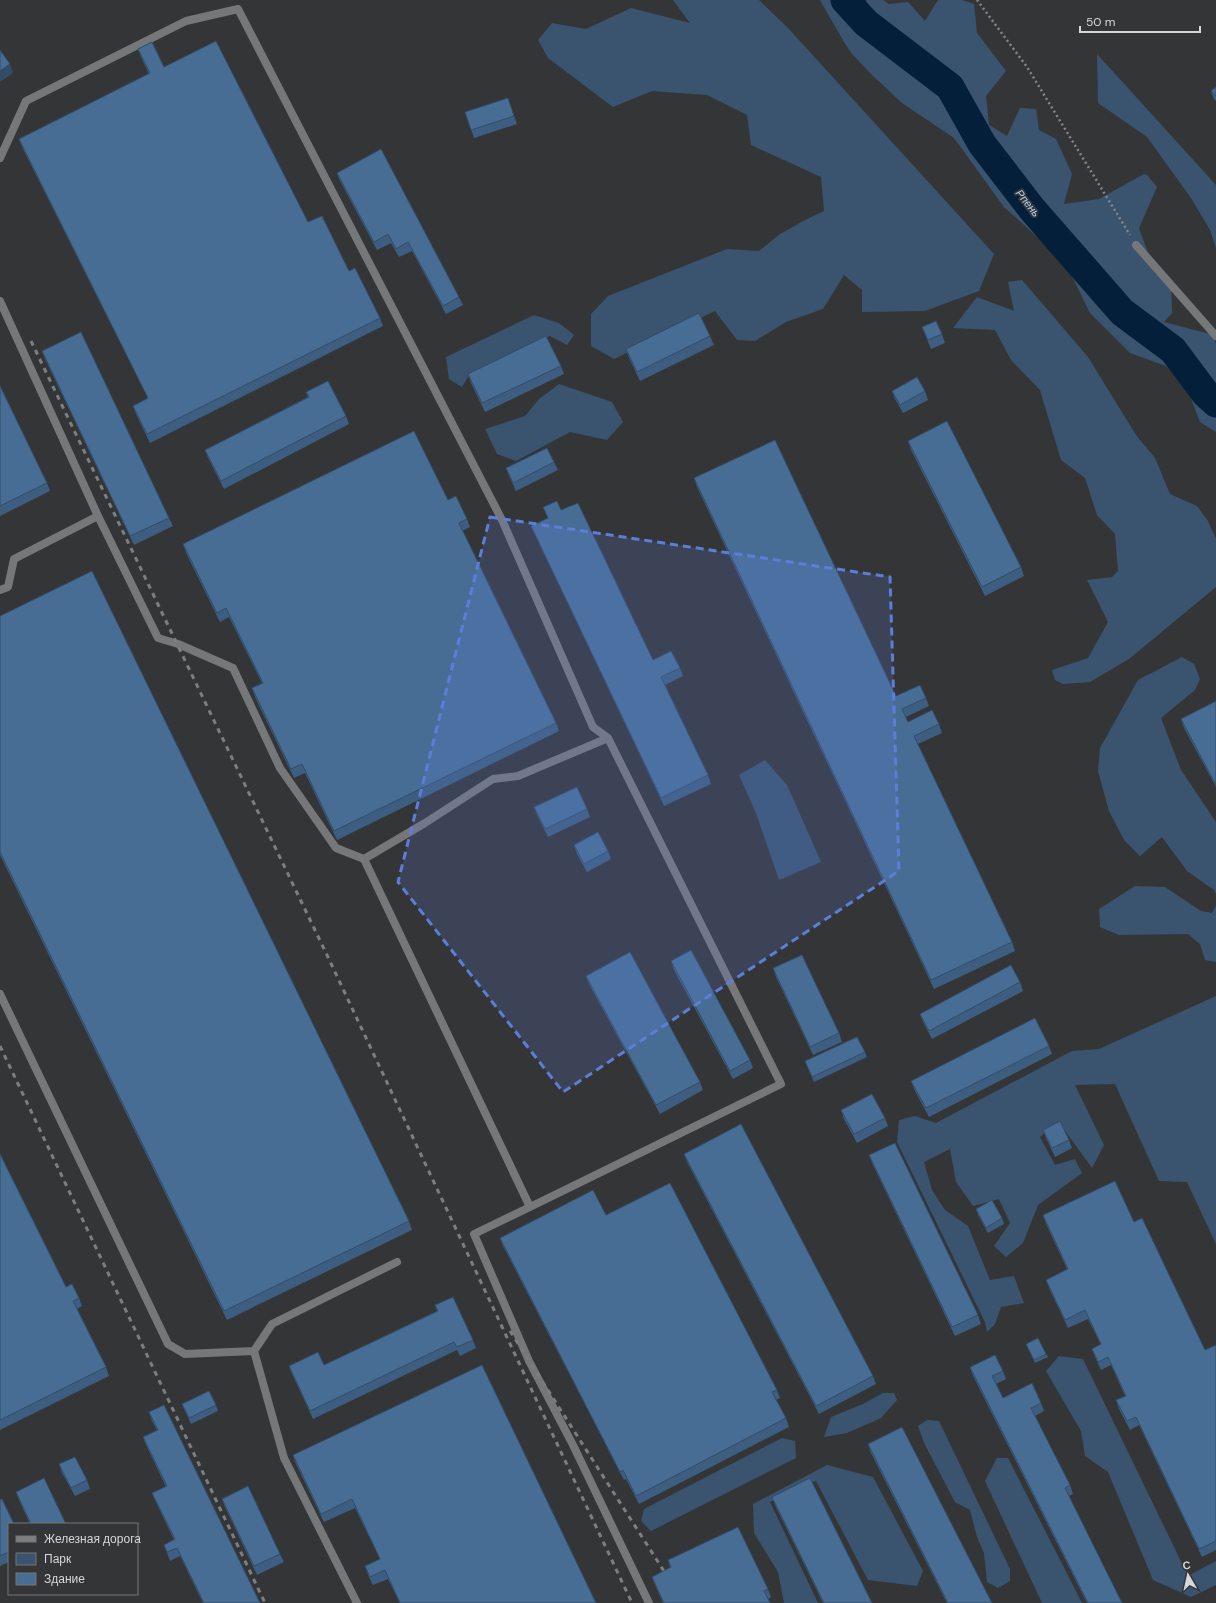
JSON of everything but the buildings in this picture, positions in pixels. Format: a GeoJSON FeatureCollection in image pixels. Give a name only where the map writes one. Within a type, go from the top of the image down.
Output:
{"type":"FeatureCollection","features":[{"type":"Feature","properties":{"kind":"lane"},"geometry":{"type":"LineString","coordinates":[[0,158],[26,102],[186,21],[238,9],[502,520],[592,727],[608,738],[781,1084],[474,1234],[529,1361],[573,1445],[649,1603]]}},
{"type":"Feature","properties":{"kind":"lane"},"geometry":{"type":"LineString","coordinates":[[1136,245],[1216,336]]}},
{"type":"Feature","properties":{"kind":"lane"},"geometry":{"type":"LineString","coordinates":[[0,301],[98,516],[158,638],[178,644],[233,668],[280,768],[336,848],[364,859],[530,1207]]}},
{"type":"Feature","properties":{"kind":"lane"},"geometry":{"type":"LineString","coordinates":[[0,590],[8,587],[14,559],[98,516]]}},
{"type":"Feature","properties":{"kind":"lane"},"geometry":{"type":"LineString","coordinates":[[364,859],[425,823],[492,779],[518,776],[608,738]]}},
{"type":"Feature","properties":{"kind":"lane"},"geometry":{"type":"LineString","coordinates":[[0,994],[168,1344],[185,1354],[254,1351]]}},
{"type":"Feature","properties":{"kind":"lane"},"geometry":{"type":"LineString","coordinates":[[357,1603],[284,1458],[254,1351],[272,1324],[397,1262]]}},
{"type":"Feature","properties":{"kind":"path"},"geometry":{"type":"LineString","coordinates":[[977,0],[1027,67],[1136,245]]}},
{"type":"Feature","properties":{"kind":"highlighted area"},"geometry":{"type":"Polygon","coordinates":[[[490,517],[890,577],[899,871],[563,1092],[398,882],[490,517]]]}},
{"type":"Feature","properties":{"kind":"green space"},"geometry":{"type":"Polygon","coordinates":[[[673,0],[759,0],[788,28],[994,254],[979,291],[925,311],[862,312],[862,290],[844,275],[823,309],[786,322],[755,341],[737,340],[715,311],[614,359],[591,346],[591,314],[608,296],[727,249],[759,251],[780,234],[824,211],[821,177],[751,145],[747,115],[707,95],[652,91],[613,107],[548,58],[538,40],[552,23],[586,29],[631,8],[690,23],[673,0]]]}},
{"type":"Feature","properties":{"kind":"green space"},"geometry":{"type":"Polygon","coordinates":[[[820,0],[859,0],[861,6],[867,0],[883,0],[889,4],[908,2],[925,21],[938,0],[962,0],[974,4],[977,33],[1006,71],[986,96],[989,125],[1007,136],[1020,108],[1036,109],[1039,130],[1056,139],[1072,174],[1064,204],[1099,199],[1144,174],[1147,175],[1157,187],[1139,228],[1148,253],[1171,280],[1172,313],[1164,322],[1214,335],[1216,345],[1216,432],[1200,422],[1186,385],[1166,366],[1130,353],[1090,313],[1065,262],[1004,207],[954,138],[902,103],[852,54],[820,0]]]}},
{"type":"Feature","properties":{"kind":"green space"},"geometry":{"type":"Polygon","coordinates":[[[1097,54],[1216,185],[1216,248],[1210,230],[1191,198],[1147,137],[1098,103],[1097,54]]]}},
{"type":"Feature","properties":{"kind":"green space"},"geometry":{"type":"Polygon","coordinates":[[[1022,280],[1088,357],[1136,435],[1155,458],[1170,494],[1197,506],[1208,521],[1216,539],[1216,587],[1129,659],[1090,682],[1063,684],[1055,680],[1052,670],[1088,658],[1108,622],[1087,580],[1112,577],[1118,571],[1115,534],[1097,515],[1085,478],[1061,460],[1040,390],[1011,360],[995,330],[953,328],[977,297],[1014,311],[1008,282],[1022,280]]]}},
{"type":"Feature","properties":{"kind":"green space"},"geometry":{"type":"Polygon","coordinates":[[[534,315],[559,323],[574,335],[567,345],[550,336],[468,377],[462,387],[449,379],[446,357],[534,315]]]}},
{"type":"Feature","properties":{"kind":"green space"},"geometry":{"type":"Polygon","coordinates":[[[559,384],[612,402],[623,422],[607,440],[570,432],[516,461],[497,454],[485,429],[525,416],[539,399],[559,384]]]}},
{"type":"Feature","properties":{"kind":"green space"},"geometry":{"type":"Polygon","coordinates":[[[1182,657],[1194,664],[1200,679],[1195,690],[1161,718],[1181,770],[1216,822],[1216,894],[1214,890],[1187,871],[1162,837],[1140,856],[1124,840],[1109,811],[1098,771],[1100,748],[1138,680],[1182,657]]]}},
{"type":"Feature","properties":{"kind":"green space"},"geometry":{"type":"Polygon","coordinates":[[[765,760],[787,785],[821,862],[779,880],[756,813],[739,775],[765,760]]]}},
{"type":"Feature","properties":{"kind":"green space"},"geometry":{"type":"Polygon","coordinates":[[[1135,886],[1165,887],[1201,911],[1212,913],[1216,906],[1216,962],[1205,960],[1200,944],[1188,934],[1119,935],[1100,927],[1099,909],[1135,886]]]}},
{"type":"Feature","properties":{"kind":"green space"},"geometry":{"type":"Polygon","coordinates":[[[1216,996],[1216,1244],[1187,1182],[1159,1181],[1115,1084],[1075,1085],[1104,1145],[1092,1168],[1058,1121],[1040,1137],[1055,1165],[1075,1159],[1082,1173],[1038,1205],[1023,1243],[1006,1257],[994,1246],[1010,1223],[999,1199],[973,1206],[956,1182],[950,1149],[924,1162],[932,1190],[945,1210],[968,1226],[990,1280],[1014,1276],[1024,1303],[1001,1307],[995,1324],[987,1332],[985,1322],[897,1142],[899,1120],[915,1116],[936,1123],[1072,1051],[1099,1049],[1216,996]]]}},
{"type":"Feature","properties":{"kind":"green space"},"geometry":{"type":"Polygon","coordinates":[[[1059,1356],[1083,1359],[1188,1576],[1216,1561],[1216,1585],[1191,1597],[1153,1580],[1108,1472],[1085,1456],[1081,1431],[1046,1371],[1059,1356]]]}},
{"type":"Feature","properties":{"kind":"green space"},"geometry":{"type":"Polygon","coordinates":[[[883,1393],[894,1393],[897,1400],[881,1418],[847,1433],[824,1437],[831,1417],[863,1404],[883,1393]]]}},
{"type":"Feature","properties":{"kind":"green space"},"geometry":{"type":"Polygon","coordinates":[[[927,1420],[939,1421],[1010,1569],[1010,1581],[998,1588],[987,1582],[984,1553],[977,1537],[970,1510],[955,1502],[925,1445],[918,1426],[927,1420]]]}},
{"type":"Feature","properties":{"kind":"green space"},"geometry":{"type":"Polygon","coordinates":[[[782,1438],[795,1441],[796,1458],[651,1531],[641,1521],[644,1509],[782,1438]]]}},
{"type":"Feature","properties":{"kind":"green space"},"geometry":{"type":"Polygon","coordinates":[[[997,1458],[1008,1458],[1082,1603],[1042,1603],[985,1481],[997,1458]]]}},
{"type":"Feature","properties":{"kind":"green space"},"geometry":{"type":"Polygon","coordinates":[[[827,1465],[873,1477],[923,1571],[917,1586],[868,1580],[816,1481],[770,1502],[818,1603],[784,1603],[778,1572],[754,1533],[753,1504],[827,1465]]]}},
{"type":"Feature","properties":{"kind":"waterway","name":"Рпень"},"geometry":{"type":"LineString","coordinates":[[845,0],[866,23],[950,87],[982,144],[1032,209],[1122,312],[1173,350],[1206,394],[1216,403]]}},
{"type":"Feature","properties":{"kind":"railway"},"geometry":{"type":"LineString","coordinates":[[31,341],[327,955],[632,1603]]}},
{"type":"Feature","properties":{"kind":"railway"},"geometry":{"type":"LineString","coordinates":[[0,1046],[265,1603]]}},
{"type":"Feature","properties":{"kind":"railway"},"geometry":{"type":"LineString","coordinates":[[510,1331],[669,1579]]}}]}
